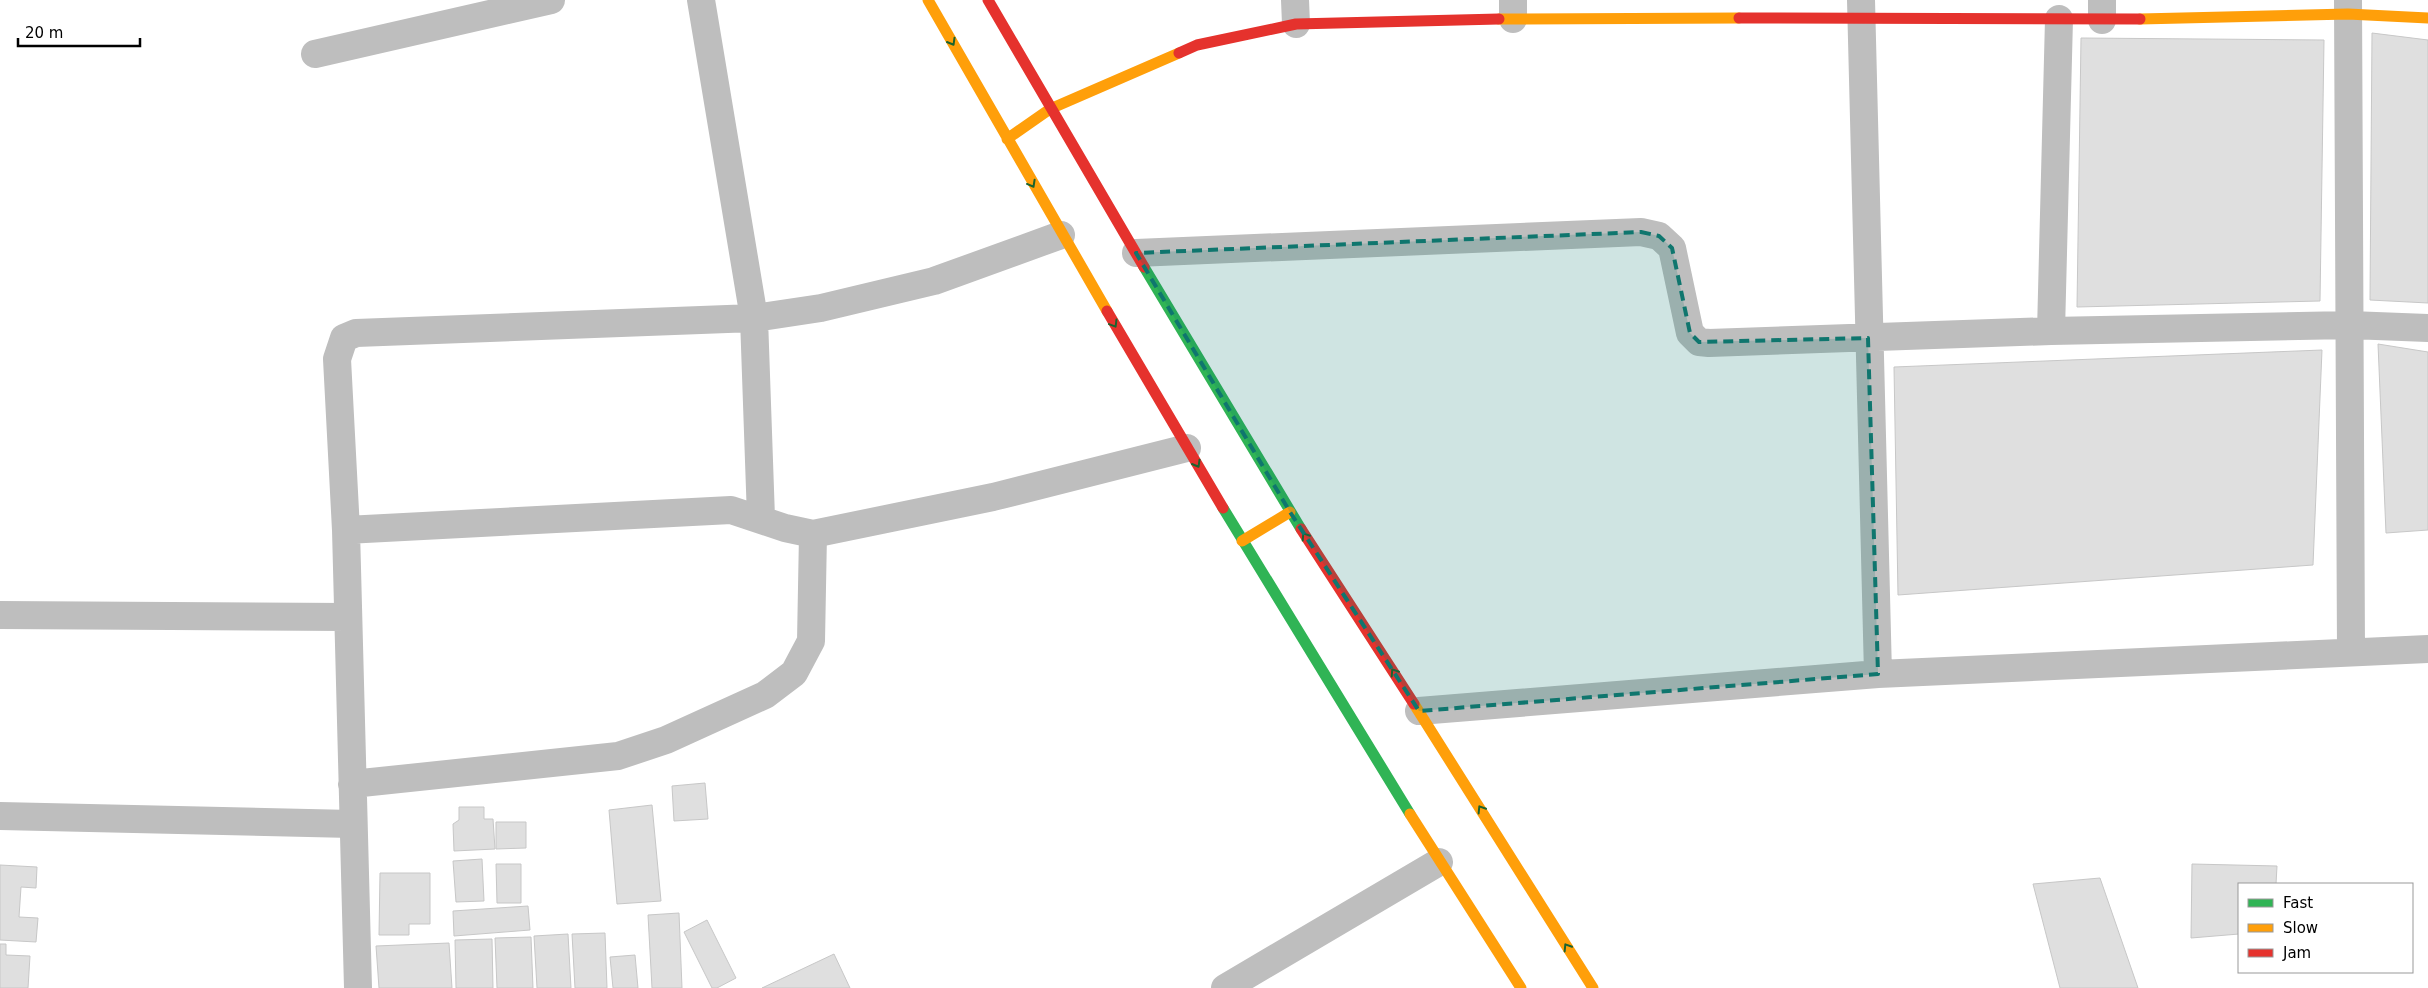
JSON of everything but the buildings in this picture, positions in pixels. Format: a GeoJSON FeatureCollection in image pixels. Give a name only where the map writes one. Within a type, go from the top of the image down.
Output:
{"type":"FeatureCollection","features":[{"type":"Feature","properties":{"kind":"main road"},"geometry":{"type":"LineString","coordinates":[[928,0],[1061,235],[1242,541],[1439,862],[1521,988]]}},
{"type":"Feature","properties":{"kind":"main road"},"geometry":{"type":"LineString","coordinates":[[988,0],[1050,109],[1290,512],[1419,711],[1593,988]]}},
{"type":"Feature","properties":{"kind":"main road"},"geometry":{"type":"LineString","coordinates":[[1007,139],[1050,109],[1197,45],[1295,12],[1513,9],[1861,9],[2059,19],[2102,10],[2348,7],[2428,18]]}},
{"type":"Feature","properties":{"kind":"main road"},"geometry":{"type":"LineString","coordinates":[[1242,541],[1290,512]]}},
{"type":"Feature","properties":{"kind":"street"},"geometry":{"type":"LineString","coordinates":[[315,54],[551,0]]}},
{"type":"Feature","properties":{"kind":"street"},"geometry":{"type":"LineString","coordinates":[[701,0],[754,318],[761,518]]}},
{"type":"Feature","properties":{"kind":"street"},"geometry":{"type":"LineString","coordinates":[[2348,7],[2352,652]]}},
{"type":"Feature","properties":{"kind":"street"},"geometry":{"type":"LineString","coordinates":[[1861,9],[1878,674]]}},
{"type":"Feature","properties":{"kind":"street"},"geometry":{"type":"LineString","coordinates":[[2051,331],[2059,19]]}},
{"type":"Feature","properties":{"kind":"street"},"geometry":{"type":"LineString","coordinates":[[1136,253],[1640,232],[1659,236],[1672,248],[1690,333],[1699,342],[2051,331],[2350,325],[2428,328]]}},
{"type":"Feature","properties":{"kind":"street"},"geometry":{"type":"LineString","coordinates":[[358,988],[352,824],[346,530],[337,359],[344,338],[356,333],[754,318],[821,308],[934,281],[1061,235]]}},
{"type":"Feature","properties":{"kind":"street"},"geometry":{"type":"LineString","coordinates":[[346,530],[731,510],[761,518],[785,528],[813,534],[993,497],[1187,448]]}},
{"type":"Feature","properties":{"kind":"street"},"geometry":{"type":"LineString","coordinates":[[352,784],[618,756],[666,740],[765,695],[794,674],[811,641],[813,534]]}},
{"type":"Feature","properties":{"kind":"street"},"geometry":{"type":"LineString","coordinates":[[0,615],[348,617]]}},
{"type":"Feature","properties":{"kind":"street"},"geometry":{"type":"LineString","coordinates":[[1419,711],[1878,674],[2428,649]]}},
{"type":"Feature","properties":{"kind":"street"},"geometry":{"type":"LineString","coordinates":[[0,816],[352,824]]}},
{"type":"Feature","properties":{"kind":"street"},"geometry":{"type":"LineString","coordinates":[[1225,988],[1439,862]]}},
{"type":"Feature","properties":{"kind":"highlighted area"},"geometry":{"type":"Polygon","coordinates":[[[1641,232],[1659,236],[1672,248],[1690,333],[1699,342],[1868,338],[1878,674],[1419,711],[1290,512],[1136,253],[1641,232]]]}},
{"type":"Feature","properties":{"kind":"traffic: fast"},"geometry":{"type":"LineString","coordinates":[[1144,267],[1301,529]]}},
{"type":"Feature","properties":{"kind":"traffic: fast"},"geometry":{"type":"LineString","coordinates":[[1223,508],[1410,814]]}},
{"type":"Feature","properties":{"kind":"traffic: slow"},"geometry":{"type":"LineString","coordinates":[[928,0],[1107,311]]}},
{"type":"Feature","properties":{"kind":"traffic: slow"},"geometry":{"type":"LineString","coordinates":[[2140,19],[2348,14],[2428,18]]}},
{"type":"Feature","properties":{"kind":"traffic: slow"},"geometry":{"type":"LineString","coordinates":[[1499,19],[1739,18]]}},
{"type":"Feature","properties":{"kind":"traffic: slow"},"geometry":{"type":"LineString","coordinates":[[1007,139],[1050,109],[1179,53]]}},
{"type":"Feature","properties":{"kind":"traffic: slow"},"geometry":{"type":"LineString","coordinates":[[1242,541],[1290,512]]}},
{"type":"Feature","properties":{"kind":"traffic: slow"},"geometry":{"type":"LineString","coordinates":[[1414,704],[1593,988]]}},
{"type":"Feature","properties":{"kind":"traffic: slow"},"geometry":{"type":"LineString","coordinates":[[1410,814],[1521,988]]}},
{"type":"Feature","properties":{"kind":"traffic: jam"},"geometry":{"type":"LineString","coordinates":[[988,0],[1144,267]]}},
{"type":"Feature","properties":{"kind":"traffic: jam"},"geometry":{"type":"LineString","coordinates":[[1739,18],[2140,19]]}},
{"type":"Feature","properties":{"kind":"traffic: jam"},"geometry":{"type":"LineString","coordinates":[[1179,53],[1197,45],[1296,24],[1499,19]]}},
{"type":"Feature","properties":{"kind":"traffic: jam"},"geometry":{"type":"LineString","coordinates":[[1107,311],[1223,508]]}},
{"type":"Feature","properties":{"kind":"traffic: jam"},"geometry":{"type":"LineString","coordinates":[[1301,529],[1414,704]]}}]}
